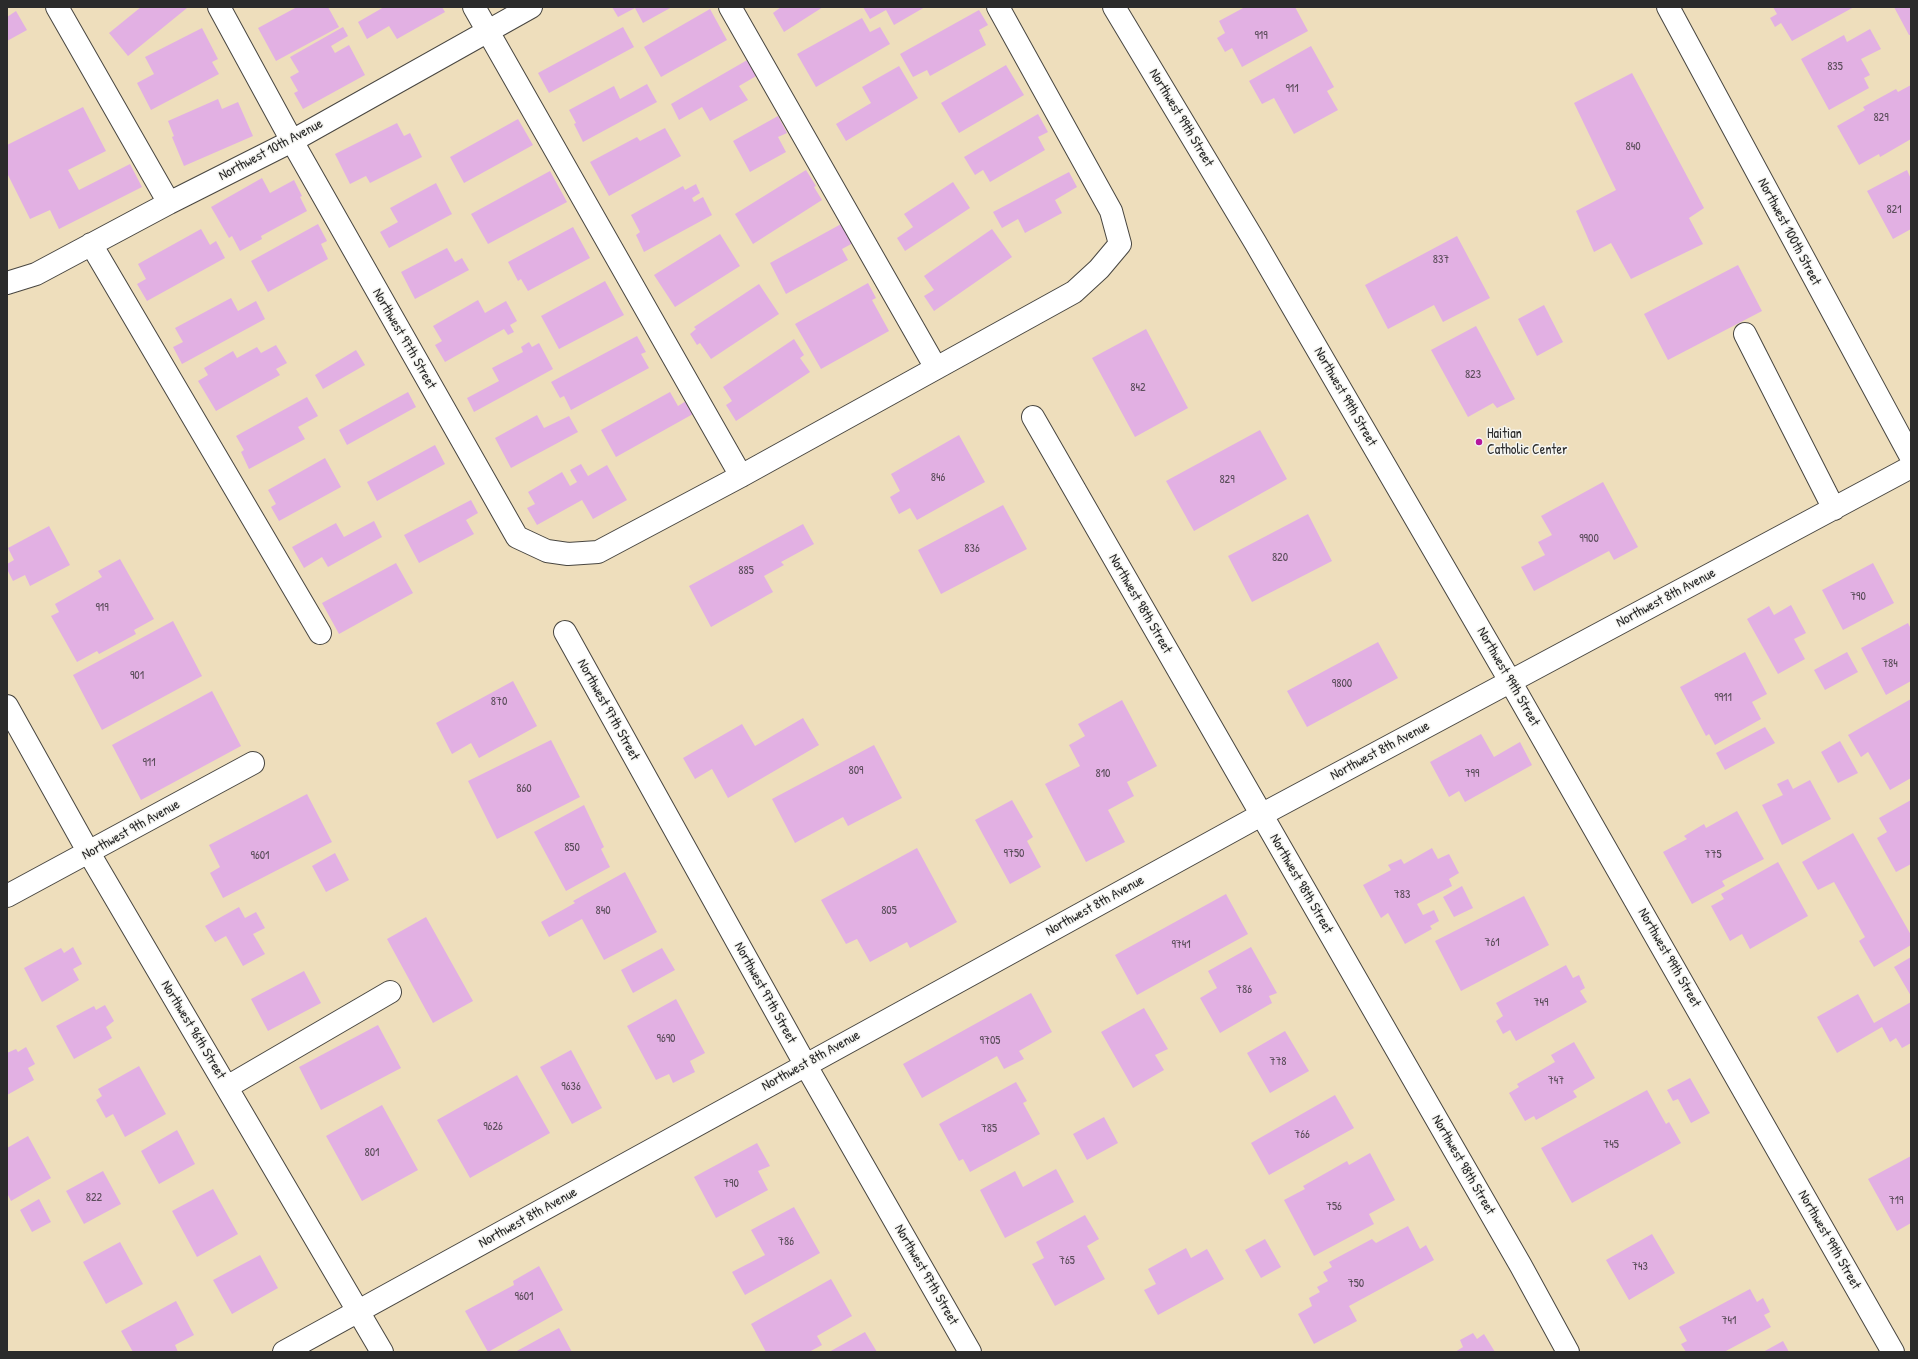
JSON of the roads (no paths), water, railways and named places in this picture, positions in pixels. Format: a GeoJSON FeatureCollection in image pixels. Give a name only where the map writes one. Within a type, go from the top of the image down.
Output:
{"type":"FeatureCollection","features":[{"type":"Feature","properties":{"kind":"street"},"geometry":{"type":"LineString","coordinates":[[56,7],[169,203]]}},
{"type":"Feature","properties":{"kind":"street","name":"Northwest 97th Street"},"geometry":{"type":"LineString","coordinates":[[218,7],[292,141],[517,537],[547,551],[568,554],[598,552],[741,476]]}},
{"type":"Feature","properties":{"kind":"street"},"geometry":{"type":"LineString","coordinates":[[474,7],[741,476],[1074,292],[1099,269],[1120,244],[1111,212],[998,7]]}},
{"type":"Feature","properties":{"kind":"street","name":"Northwest 10th Avenue"},"geometry":{"type":"LineString","coordinates":[[7,283],[36,274],[169,203],[292,141],[487,30],[531,7]]}},
{"type":"Feature","properties":{"kind":"street"},"geometry":{"type":"LineString","coordinates":[[730,7],[936,368]]}},
{"type":"Feature","properties":{"kind":"street","name":"Northwest 99th Street"},"geometry":{"type":"LineString","coordinates":[[1114,7],[1260,248],[1510,681],[1893,1352]]}},
{"type":"Feature","properties":{"kind":"street","name":"Northwest 100th Street"},"geometry":{"type":"LineString","coordinates":[[1668,7],[1911,457]]}},
{"type":"Feature","properties":{"kind":"street"},"geometry":{"type":"LineString","coordinates":[[91,244],[320,633]]}},
{"type":"Feature","properties":{"kind":"street"},"geometry":{"type":"LineString","coordinates":[[1745,334],[1834,508]]}},
{"type":"Feature","properties":{"kind":"street","name":"Northwest 98th Street"},"geometry":{"type":"LineString","coordinates":[[1033,418],[1521,1266],[1568,1352]]}},
{"type":"Feature","properties":{"kind":"street","name":"Northwest 8th Avenue"},"geometry":{"type":"LineString","coordinates":[[284,1352],[805,1064],[1261,815],[1911,467]]}},
{"type":"Feature","properties":{"kind":"street","name":"Northwest 97th Street"},"geometry":{"type":"LineString","coordinates":[[565,632],[805,1064],[970,1352]]}},
{"type":"Feature","properties":{"kind":"street","name":"Northwest 96th Street"},"geometry":{"type":"LineString","coordinates":[[7,706],[89,853],[360,1311],[382,1352]]}},
{"type":"Feature","properties":{"kind":"street","name":"Northwest 9th Avenue"},"geometry":{"type":"LineString","coordinates":[[7,896],[253,763]]}},
{"type":"Feature","properties":{"kind":"street"},"geometry":{"type":"LineString","coordinates":[[227,1087],[390,992]]}},
{"type":"Feature","properties":{"kind":"place","name":"Haitian Catholic Center"},"geometry":{"type":"Point","coordinates":[1479,442]}}]}
